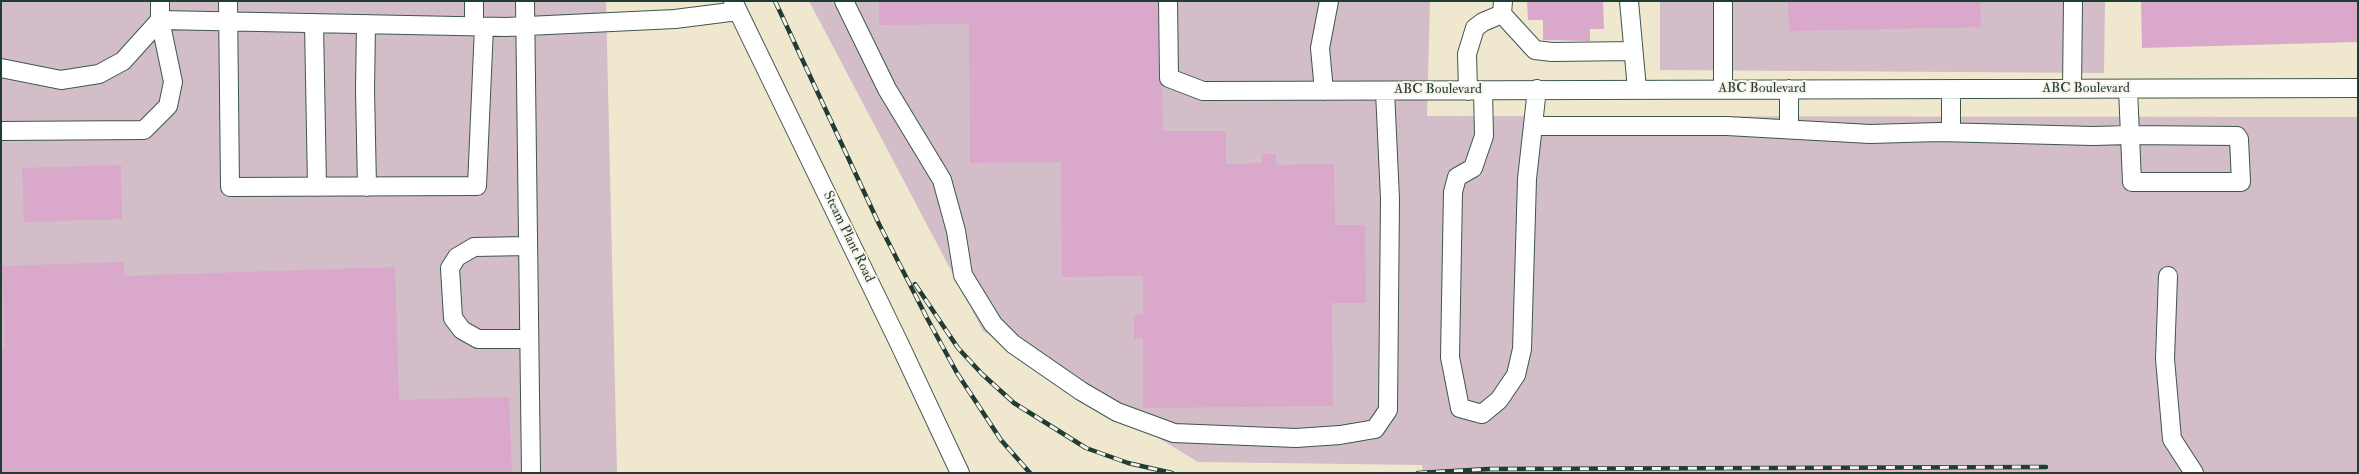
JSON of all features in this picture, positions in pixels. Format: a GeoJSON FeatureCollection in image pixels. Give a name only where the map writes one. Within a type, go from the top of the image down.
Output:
{"type":"FeatureCollection","features":[{"type":"Feature","properties":{"kind":"street"},"geometry":{"type":"LineString","coordinates":[[1,131],[144,130],[168,106],[173,82],[160,20],[160,1]]}},
{"type":"Feature","properties":{"kind":"street"},"geometry":{"type":"LineString","coordinates":[[228,1],[230,187],[476,186],[479,26],[474,1]]}},
{"type":"Feature","properties":{"kind":"street"},"geometry":{"type":"LineString","coordinates":[[525,1],[531,473]]}},
{"type":"Feature","properties":{"kind":"street"},"geometry":{"type":"LineString","coordinates":[[844,1],[887,89],[942,180],[956,231],[963,275],[993,324],[1013,344],[1081,391],[1117,412],[1174,433],[1296,438],[1340,435],[1375,429],[1388,410],[1390,199],[1385,91]]}},
{"type":"Feature","properties":{"kind":"street","name":"ABC Boulevard"},"geometry":{"type":"LineString","coordinates":[[1168,1],[1169,78],[1202,91],[1476,91],[1537,89],[2128,90],[2358,88]]}},
{"type":"Feature","properties":{"kind":"street"},"geometry":{"type":"LineString","coordinates":[[1324,91],[1320,48],[1330,1]]}},
{"type":"Feature","properties":{"kind":"street"},"geometry":{"type":"LineString","coordinates":[[1629,1],[1637,89]]}},
{"type":"Feature","properties":{"kind":"street"},"geometry":{"type":"LineString","coordinates":[[1722,1],[1723,89]]}},
{"type":"Feature","properties":{"kind":"street"},"geometry":{"type":"LineString","coordinates":[[2072,89],[2073,1]]}},
{"type":"Feature","properties":{"kind":"street"},"geometry":{"type":"LineString","coordinates":[[1,68],[61,80],[100,74],[123,61],[160,20],[525,26],[675,19],[736,6]]}},
{"type":"Feature","properties":{"kind":"street","name":"Steam Plant Road"},"geometry":{"type":"LineString","coordinates":[[736,6],[960,473]]}},
{"type":"Feature","properties":{"kind":"street"},"geometry":{"type":"LineString","coordinates":[[1537,89],[1527,179],[1522,350],[1516,375],[1499,400],[1482,414],[1460,408],[1450,357],[1453,192],[1457,177],[1473,168],[1484,136],[1476,91],[1466,54],[1475,28],[1502,7],[1535,50],[1552,52],[1633,51]]}},
{"type":"Feature","properties":{"kind":"street"},"geometry":{"type":"LineString","coordinates":[[314,23],[317,187]]}},
{"type":"Feature","properties":{"kind":"street"},"geometry":{"type":"LineString","coordinates":[[366,24],[365,98],[367,187]]}},
{"type":"Feature","properties":{"kind":"street"},"geometry":{"type":"LineString","coordinates":[[1789,89],[1789,129]]}},
{"type":"Feature","properties":{"kind":"street"},"geometry":{"type":"LineString","coordinates":[[1950,132],[1951,89]]}},
{"type":"Feature","properties":{"kind":"street"},"geometry":{"type":"LineString","coordinates":[[1534,126],[1719,126],[1870,134],[1950,132],[2093,136],[2130,135],[2237,136],[2239,139],[2241,182],[2132,182],[2130,135],[2128,90]]}},
{"type":"Feature","properties":{"kind":"street"},"geometry":{"type":"LineString","coordinates":[[528,246],[474,247],[457,257],[450,268],[453,318],[462,330],[478,339],[529,338]]}},
{"type":"Feature","properties":{"kind":"street"},"geometry":{"type":"LineString","coordinates":[[2168,276],[2165,359],[2172,439],[2194,473]]}},
{"type":"Feature","properties":{"kind":"shaded area"},"geometry":{"type":"Polygon","coordinates":[[[1,1],[606,1],[617,473],[1,473],[1,1]]]}},
{"type":"Feature","properties":{"kind":"shaded area"},"geometry":{"type":"Polygon","coordinates":[[[809,1],[1430,1],[1427,116],[2358,117],[2358,473],[1423,473],[1422,465],[1198,462],[983,331],[809,1]]]}},
{"type":"Feature","properties":{"kind":"shaded area"},"geometry":{"type":"Polygon","coordinates":[[[1660,1],[2105,1],[2104,73],[1660,70],[1660,1]]]}},
{"type":"Feature","properties":{"kind":"building"},"geometry":{"type":"Polygon","coordinates":[[[879,1],[1158,1],[1158,78],[1162,86],[1163,131],[1226,131],[1226,164],[1262,163],[1262,154],[1276,154],[1276,165],[1334,164],[1335,225],[1365,225],[1366,303],[1332,303],[1333,406],[1143,408],[1143,338],[1134,339],[1134,315],[1143,314],[1143,276],[1062,277],[1061,162],[970,163],[969,24],[879,25],[879,1]]]}},
{"type":"Feature","properties":{"kind":"building"},"geometry":{"type":"Polygon","coordinates":[[[1527,1],[1603,1],[1604,29],[1590,29],[1590,41],[1543,40],[1543,20],[1528,20],[1527,1]]]}},
{"type":"Feature","properties":{"kind":"building"},"geometry":{"type":"Polygon","coordinates":[[[1788,1],[1980,1],[1981,27],[1789,31],[1788,1]]]}},
{"type":"Feature","properties":{"kind":"building"},"geometry":{"type":"Polygon","coordinates":[[[2141,1],[2358,1],[2358,42],[2142,48],[2141,1]]]}},
{"type":"Feature","properties":{"kind":"building"},"geometry":{"type":"Polygon","coordinates":[[[121,165],[122,219],[24,222],[22,168],[121,165]]]}},
{"type":"Feature","properties":{"kind":"building"},"geometry":{"type":"Polygon","coordinates":[[[124,262],[124,276],[395,267],[399,400],[509,397],[512,473],[1,473],[1,348],[5,348],[2,266],[124,262]]]}},
{"type":"Feature","properties":{"kind":"railway"},"geometry":{"type":"LineString","coordinates":[[775,1],[879,224],[927,318],[957,373],[1001,440],[1030,473]]}},
{"type":"Feature","properties":{"kind":"railway"},"geometry":{"type":"LineString","coordinates":[[915,284],[958,348],[982,374],[1014,403],[1086,448],[1128,463],[1172,473]]}},
{"type":"Feature","properties":{"kind":"railway"},"geometry":{"type":"LineString","coordinates":[[1418,473],[1489,469],[2046,467]]}}]}
